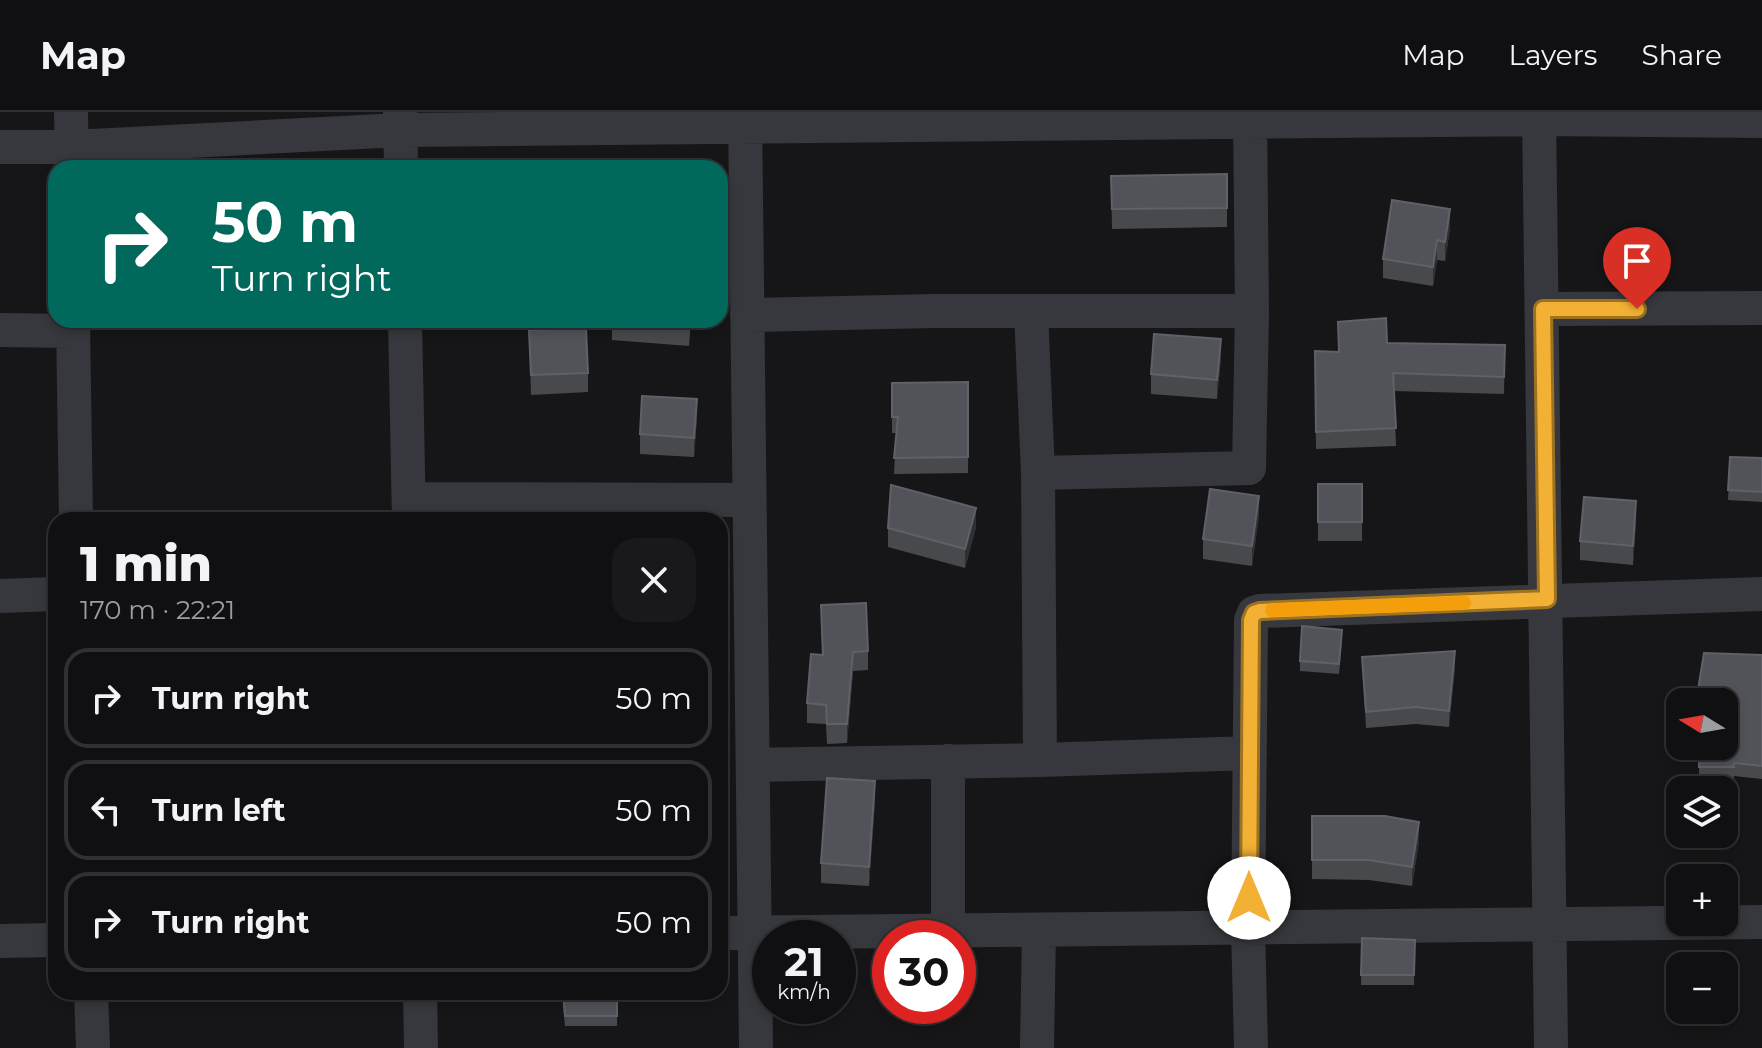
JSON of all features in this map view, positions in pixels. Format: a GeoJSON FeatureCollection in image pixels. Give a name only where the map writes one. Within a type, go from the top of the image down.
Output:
{"type":"FeatureCollection","features":[{"type":"Feature","properties":{"kind":"street"},"geometry":{"type":"LineString","coordinates":[[71,112],[72,157]]}},
{"type":"Feature","properties":{"kind":"street"},"geometry":{"type":"LineString","coordinates":[[0,147],[72,157],[400,121],[1539,116],[1762,121]]}},
{"type":"Feature","properties":{"kind":"street"},"geometry":{"type":"LineString","coordinates":[[1539,116],[1551,1048]]}},
{"type":"Feature","properties":{"kind":"street"},"geometry":{"type":"LineString","coordinates":[[1038,473],[1248,469],[1252,311],[1250,118]]}},
{"type":"Feature","properties":{"kind":"street"},"geometry":{"type":"LineString","coordinates":[[745,120],[755,920]]}},
{"type":"Feature","properties":{"kind":"street"},"geometry":{"type":"LineString","coordinates":[[400,121],[401,160]]}},
{"type":"Feature","properties":{"kind":"street"},"geometry":{"type":"LineString","coordinates":[[1543,309],[1762,308]]}},
{"type":"Feature","properties":{"kind":"street"},"geometry":{"type":"LineString","coordinates":[[1031,311],[1038,473],[1040,760]]}},
{"type":"Feature","properties":{"kind":"street"},"geometry":{"type":"LineString","coordinates":[[747,315],[1252,311]]}},
{"type":"Feature","properties":{"kind":"street"},"geometry":{"type":"LineString","coordinates":[[0,330],[48,327]]}},
{"type":"Feature","properties":{"kind":"street"},"geometry":{"type":"LineString","coordinates":[[73,328],[76,512]]}},
{"type":"Feature","properties":{"kind":"street"},"geometry":{"type":"LineString","coordinates":[[405,328],[409,510],[749,500]]}},
{"type":"Feature","properties":{"kind":"street"},"geometry":{"type":"LineString","coordinates":[[0,596],[48,594]]}},
{"type":"Feature","properties":{"kind":"street"},"geometry":{"type":"LineString","coordinates":[[1251,1048],[1248,927],[1251,620],[1254,613],[1547,599],[1762,594]]}},
{"type":"Feature","properties":{"kind":"street"},"geometry":{"type":"LineString","coordinates":[[753,765],[1250,753]]}},
{"type":"Feature","properties":{"kind":"street"},"geometry":{"type":"LineString","coordinates":[[948,761],[948,920]]}},
{"type":"Feature","properties":{"kind":"street"},"geometry":{"type":"LineString","coordinates":[[976,931],[1762,922]]}},
{"type":"Feature","properties":{"kind":"street"},"geometry":{"type":"LineString","coordinates":[[1037,1048],[1039,930]]}},
{"type":"Feature","properties":{"kind":"street"},"geometry":{"type":"LineString","coordinates":[[728,933],[752,933]]}},
{"type":"Feature","properties":{"kind":"street"},"geometry":{"type":"LineString","coordinates":[[0,941],[48,940]]}},
{"type":"Feature","properties":{"kind":"street"},"geometry":{"type":"LineString","coordinates":[[91,1000],[93,1048]]}},
{"type":"Feature","properties":{"kind":"street"},"geometry":{"type":"LineString","coordinates":[[420,1000],[421,1048]]}},
{"type":"Feature","properties":{"kind":"street"},"geometry":{"type":"LineString","coordinates":[[756,1024],[756,1048]]}},
{"type":"Feature","properties":{"kind":"building"},"geometry":{"type":"Polygon","coordinates":[[[1227,174],[1227,208],[1112,209],[1111,176],[1227,174]]]}},
{"type":"Feature","properties":{"kind":"building"},"geometry":{"type":"Polygon","coordinates":[[[1392,200],[1450,209],[1445,242],[1437,240],[1433,267],[1383,259],[1392,200]]]}},
{"type":"Feature","properties":{"kind":"building"},"geometry":{"type":"Polygon","coordinates":[[[1386,318],[1387,343],[1505,345],[1504,377],[1393,373],[1396,428],[1316,432],[1315,351],[1339,352],[1338,322],[1386,318]]]}},
{"type":"Feature","properties":{"kind":"building"},"geometry":{"type":"Polygon","coordinates":[[[586,328],[588,373],[531,375],[529,330],[586,328]]]}},
{"type":"Feature","properties":{"kind":"building"},"geometry":{"type":"Polygon","coordinates":[[[1154,334],[1221,339],[1217,380],[1151,374],[1154,334]]]}},
{"type":"Feature","properties":{"kind":"building"},"geometry":{"type":"Polygon","coordinates":[[[968,382],[968,457],[894,458],[898,417],[892,417],[892,383],[968,382]]]}},
{"type":"Feature","properties":{"kind":"building"},"geometry":{"type":"Polygon","coordinates":[[[642,396],[697,399],[694,438],[640,434],[642,396]]]}},
{"type":"Feature","properties":{"kind":"building"},"geometry":{"type":"Polygon","coordinates":[[[1730,457],[1762,458],[1762,492],[1728,490],[1730,457]]]}},
{"type":"Feature","properties":{"kind":"building"},"geometry":{"type":"Polygon","coordinates":[[[1318,484],[1362,484],[1362,522],[1318,522],[1318,484]]]}},
{"type":"Feature","properties":{"kind":"building"},"geometry":{"type":"Polygon","coordinates":[[[891,485],[976,508],[965,549],[888,528],[891,485]]]}},
{"type":"Feature","properties":{"kind":"building"},"geometry":{"type":"Polygon","coordinates":[[[1210,489],[1259,496],[1252,546],[1203,539],[1210,489]]]}},
{"type":"Feature","properties":{"kind":"building"},"geometry":{"type":"Polygon","coordinates":[[[1584,497],[1636,501],[1633,546],[1580,541],[1584,497]]]}},
{"type":"Feature","properties":{"kind":"building"},"geometry":{"type":"Polygon","coordinates":[[[866,603],[868,651],[853,652],[847,724],[827,724],[826,705],[807,703],[811,654],[823,655],[821,605],[866,603]]]}},
{"type":"Feature","properties":{"kind":"building"},"geometry":{"type":"Polygon","coordinates":[[[1302,626],[1342,630],[1339,664],[1300,661],[1302,626]]]}},
{"type":"Feature","properties":{"kind":"building"},"geometry":{"type":"Polygon","coordinates":[[[1455,651],[1449,711],[1416,707],[1366,712],[1362,657],[1455,651]]]}},
{"type":"Feature","properties":{"kind":"building"},"geometry":{"type":"Polygon","coordinates":[[[1704,653],[1762,655],[1762,766],[1734,763],[1734,767],[1699,767],[1699,760],[1738,760],[1738,688],[1698,688],[1704,653]]]}},
{"type":"Feature","properties":{"kind":"building"},"geometry":{"type":"Polygon","coordinates":[[[827,778],[875,781],[869,867],[821,863],[827,778]]]}},
{"type":"Feature","properties":{"kind":"building"},"geometry":{"type":"Polygon","coordinates":[[[1312,816],[1385,816],[1419,822],[1412,867],[1369,860],[1312,860],[1312,816]]]}},
{"type":"Feature","properties":{"kind":"building"},"geometry":{"type":"Polygon","coordinates":[[[1362,938],[1415,940],[1414,975],[1361,975],[1362,938]]]}},
{"type":"Feature","properties":{"kind":"building"},"geometry":{"type":"Polygon","coordinates":[[[564,1000],[617,1000],[617,1016],[565,1016],[564,1000]]]}},
{"type":"Feature","properties":{"kind":"slow traffic"},"geometry":{"type":"LineString","coordinates":[[1272,610],[1464,603]]}},
{"type":"Feature","properties":{"kind":"route"},"geometry":{"type":"LineString","coordinates":[[1249,898],[1251,620],[1254,613],[1547,599],[1543,309],[1637,309]]}}]}
